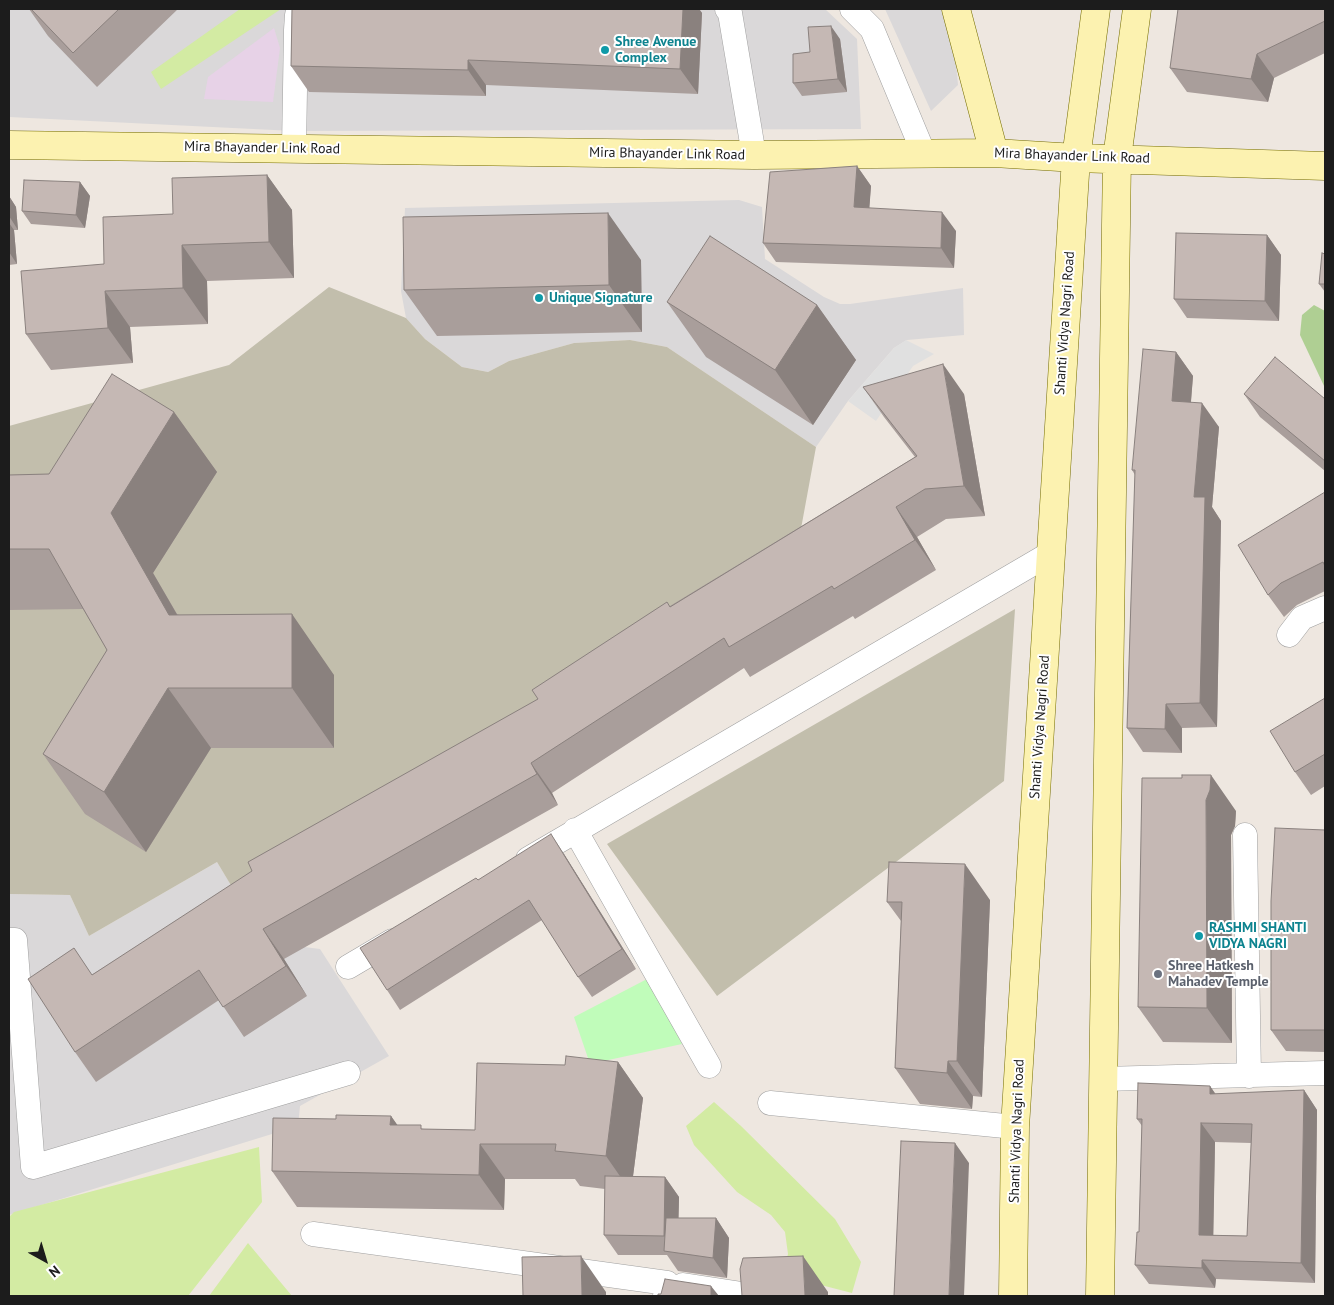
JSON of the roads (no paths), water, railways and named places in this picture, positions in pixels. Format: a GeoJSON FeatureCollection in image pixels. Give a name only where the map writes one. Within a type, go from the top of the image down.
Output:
{"type":"FeatureCollection","features":[{"type":"Feature","properties":{"kind":"street"},"geometry":{"type":"LineString","coordinates":[[294,148],[296,30],[297,15],[300,9]]}},
{"type":"Feature","properties":{"kind":"street"},"geometry":{"type":"LineString","coordinates":[[727,9],[730,13],[754,155]]}},
{"type":"Feature","properties":{"kind":"street"},"geometry":{"type":"LineString","coordinates":[[852,9],[872,29],[924,154]]}},
{"type":"Feature","properties":{"kind":"street"},"geometry":{"type":"LineString","coordinates":[[956,9],[994,153]]}},
{"type":"Feature","properties":{"kind":"street","name":"Shanti Vidya Nagri Road"},"geometry":{"type":"LineString","coordinates":[[1013,1296],[1015,1127],[1076,158],[1096,9]]}},
{"type":"Feature","properties":{"kind":"street"},"geometry":{"type":"LineString","coordinates":[[1100,1296],[1117,158],[1137,9]]}},
{"type":"Feature","properties":{"kind":"street","name":"Mira Bhayander Link Road"},"geometry":{"type":"LineString","coordinates":[[9,145],[754,155],[994,153],[1076,158],[1325,166]]}},
{"type":"Feature","properties":{"kind":"street"},"geometry":{"type":"LineString","coordinates":[[508,870],[1051,553]]}},
{"type":"Feature","properties":{"kind":"street"},"geometry":{"type":"LineString","coordinates":[[1289,635],[1302,618],[1325,608]]}},
{"type":"Feature","properties":{"kind":"street"},"geometry":{"type":"LineString","coordinates":[[575,830],[709,1066]]}},
{"type":"Feature","properties":{"kind":"street"},"geometry":{"type":"LineString","coordinates":[[1245,835],[1249,1076]]}},
{"type":"Feature","properties":{"kind":"street"},"geometry":{"type":"LineString","coordinates":[[348,967],[407,932]]}},
{"type":"Feature","properties":{"kind":"street"},"geometry":{"type":"LineString","coordinates":[[9,940],[15,940],[33,1167],[348,1073]]}},
{"type":"Feature","properties":{"kind":"street"},"geometry":{"type":"LineString","coordinates":[[1103,1079],[1325,1073]]}},
{"type":"Feature","properties":{"kind":"street"},"geometry":{"type":"LineString","coordinates":[[770,1103],[1015,1127]]}},
{"type":"Feature","properties":{"kind":"street"},"geometry":{"type":"LineString","coordinates":[[313,1234],[666,1290],[754,1296]]}},
{"type":"Feature","properties":{"kind":"place","name":"Shree Avenue Complex"},"geometry":{"type":"Point","coordinates":[605,50]}},
{"type":"Feature","properties":{"kind":"place","name":"Unique Signature"},"geometry":{"type":"Point","coordinates":[539,298]}},
{"type":"Feature","properties":{"kind":"place","name":"RASHMI SHANTI VIDYA NAGRI"},"geometry":{"type":"Point","coordinates":[1199,936]}},
{"type":"Feature","properties":{"kind":"place","name":"Shree Hatkesh Mahadev Temple"},"geometry":{"type":"Point","coordinates":[1158,974]}}]}
